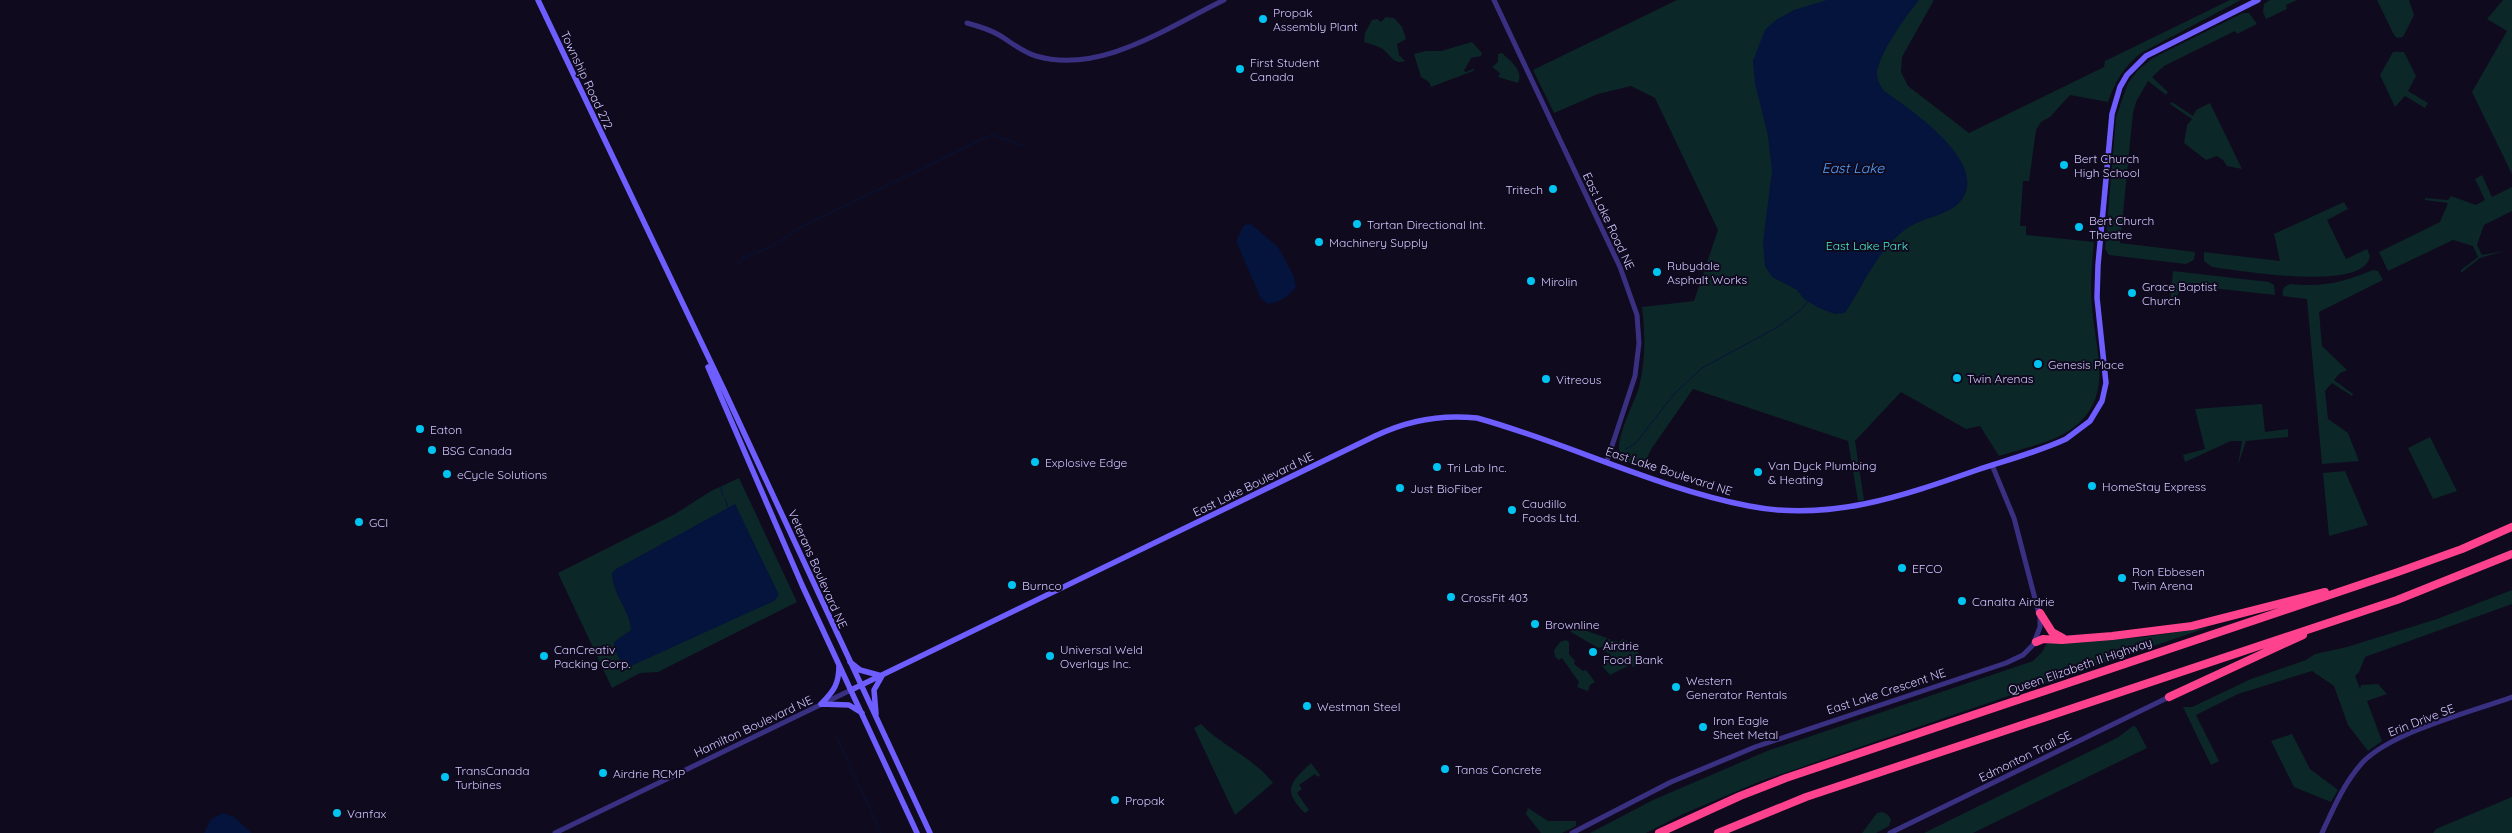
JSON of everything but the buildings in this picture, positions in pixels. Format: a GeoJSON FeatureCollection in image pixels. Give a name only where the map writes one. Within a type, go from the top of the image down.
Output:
{"type":"FeatureCollection","features":[{"type":"Feature","properties":{"kind":"highway","name":"Queen Elizabeth II Highway"},"geometry":{"type":"LineString","coordinates":[[1659,833],[1740,796],[1786,778],[2462,549],[2512,527]]}},
{"type":"Feature","properties":{"kind":"highway"},"geometry":{"type":"LineString","coordinates":[[1718,833],[1806,797],[2397,600],[2512,554]]}},
{"type":"Feature","properties":{"kind":"highway"},"geometry":{"type":"LineString","coordinates":[[2036,642],[2043,639],[2075,639],[2192,626],[2312,594],[2342,590]]}},
{"type":"Feature","properties":{"kind":"highway"},"geometry":{"type":"LineString","coordinates":[[2040,613],[2056,635],[2075,639]]}},
{"type":"Feature","properties":{"kind":"highway"},"geometry":{"type":"LineString","coordinates":[[2169,697],[2333,621]]}},
{"type":"Feature","properties":{"kind":"main road","name":"Township Road 272"},"geometry":{"type":"LineString","coordinates":[[538,0],[618,168]]}},
{"type":"Feature","properties":{"kind":"main road","name":"East Lake Boulevard NE"},"geometry":{"type":"LineString","coordinates":[[851,690],[1375,436],[1408,422],[1435,416],[1476,418],[1727,501],[1773,509],[1809,511],[1838,509],[1884,500],[1992,466],[2076,434],[2090,421],[2102,401],[2106,372],[2098,298],[2098,258],[2112,114],[2120,88],[2127,75],[2146,56],[2255,1]]}},
{"type":"Feature","properties":{"kind":"main road","name":"Veterans Boulevard NE"},"geometry":{"type":"LineString","coordinates":[[618,168],[930,833]]}},
{"type":"Feature","properties":{"kind":"main road","name":"Veterans Boulevard NE"},"geometry":{"type":"LineString","coordinates":[[687,314],[802,585],[917,833]]}},
{"type":"Feature","properties":{"kind":"main road"},"geometry":{"type":"LineString","coordinates":[[848,660],[860,670],[882,676],[874,690],[877,720]]}},
{"type":"Feature","properties":{"kind":"main road"},"geometry":{"type":"LineString","coordinates":[[821,704],[836,688],[839,678],[838,663]]}},
{"type":"Feature","properties":{"kind":"main road"},"geometry":{"type":"LineString","coordinates":[[821,704],[849,706],[863,714]]}},
{"type":"Feature","properties":{"kind":"street"},"geometry":{"type":"LineString","coordinates":[[967,22],[998,34],[1034,55],[1065,61],[1084,60],[1116,52],[1224,0]]}},
{"type":"Feature","properties":{"kind":"street","name":"East Lake Road NE"},"geometry":{"type":"LineString","coordinates":[[1494,0],[1620,266],[1637,314],[1639,343],[1635,376],[1607,461]]}},
{"type":"Feature","properties":{"kind":"street"},"geometry":{"type":"LineString","coordinates":[[1992,466],[2014,518],[2040,613],[2040,627],[2036,642]]}},
{"type":"Feature","properties":{"kind":"street","name":"East Lake Crescent NE"},"geometry":{"type":"LineString","coordinates":[[1572,833],[1640,797],[1717,762],[1788,735],[2006,663],[2023,655],[2036,642]]}},
{"type":"Feature","properties":{"kind":"street","name":"Hamilton Boulevard NE"},"geometry":{"type":"LineString","coordinates":[[555,833],[851,690]]}},
{"type":"Feature","properties":{"kind":"street","name":"Edmonton Trail SE"},"geometry":{"type":"LineString","coordinates":[[1890,833],[1902,830],[2169,697]]}},
{"type":"Feature","properties":{"kind":"street","name":"Erin Drive SE"},"geometry":{"type":"LineString","coordinates":[[2322,833],[2338,798],[2350,779],[2376,751],[2409,734],[2512,697]]}},
{"type":"Feature","properties":{"kind":"green space","name":"East Lake Park"},"geometry":{"type":"Polygon","coordinates":[[[1677,0],[1934,0],[1902,57],[1901,72],[1908,86],[1969,133],[2104,67],[2105,61],[2230,0],[2241,0],[2141,53],[2121,75],[2108,102],[2070,95],[2050,117],[2041,122],[2036,130],[2029,181],[2023,181],[2020,226],[2026,226],[2026,235],[2094,242],[2091,291],[2098,356],[2098,387],[2094,402],[2086,415],[2073,428],[2056,438],[1999,456],[1980,426],[1966,429],[1901,392],[1855,441],[1864,500],[1858,501],[1848,441],[1693,389],[1652,448],[1642,468],[1621,459],[1619,443],[1621,433],[1639,387],[1643,366],[1642,307],[1694,301],[1718,230],[1655,98],[1631,86],[1598,94],[1554,113],[1533,70],[1677,0]]]}},
{"type":"Feature","properties":{"kind":"green space"},"geometry":{"type":"Polygon","coordinates":[[[2270,0],[2297,0],[2286,5],[2287,9],[2266,19],[2263,12],[2264,4],[2270,0]]]}},
{"type":"Feature","properties":{"kind":"green space"},"geometry":{"type":"Polygon","coordinates":[[[2377,0],[2409,0],[2414,15],[2403,37],[2397,38],[2394,35],[2377,0]]]}},
{"type":"Feature","properties":{"kind":"green space"},"geometry":{"type":"Polygon","coordinates":[[[2503,0],[2512,0],[2512,174],[2472,92],[2507,31],[2487,19],[2503,0]]]}},
{"type":"Feature","properties":{"kind":"green space"},"geometry":{"type":"Polygon","coordinates":[[[2243,13],[2249,13],[2257,24],[2237,34],[2235,31],[2164,66],[2152,77],[2168,92],[2166,95],[2148,81],[2136,102],[2133,113],[2120,243],[2195,252],[2194,260],[2186,264],[2109,255],[2105,249],[2116,117],[2128,83],[2138,70],[2153,58],[2243,13]]]}},
{"type":"Feature","properties":{"kind":"green space"},"geometry":{"type":"Polygon","coordinates":[[[1386,17],[1394,18],[1402,27],[1406,39],[1397,44],[1399,55],[1405,61],[1395,61],[1382,49],[1364,42],[1365,33],[1372,20],[1377,19],[1381,22],[1386,17]]]}},
{"type":"Feature","properties":{"kind":"green space"},"geometry":{"type":"Polygon","coordinates":[[[1472,42],[1482,53],[1481,56],[1471,58],[1464,71],[1475,68],[1473,71],[1431,87],[1429,82],[1421,77],[1414,54],[1426,51],[1441,51],[1472,42]]]}},
{"type":"Feature","properties":{"kind":"green space"},"geometry":{"type":"Polygon","coordinates":[[[2393,52],[2404,52],[2416,76],[2408,91],[2428,103],[2425,108],[2405,96],[2395,107],[2380,75],[2393,52]]]}},
{"type":"Feature","properties":{"kind":"green space"},"geometry":{"type":"Polygon","coordinates":[[[1502,53],[1518,70],[1518,83],[1498,77],[1500,73],[1492,67],[1498,62],[1498,54],[1502,53]]]}},
{"type":"Feature","properties":{"kind":"green space"},"geometry":{"type":"Polygon","coordinates":[[[2172,102],[2193,116],[2196,110],[2210,103],[2242,169],[2227,166],[2217,156],[2206,160],[2184,143],[2187,125],[2192,119],[2170,104],[2172,102]]]}},
{"type":"Feature","properties":{"kind":"green space"},"geometry":{"type":"Polygon","coordinates":[[[2482,175],[2492,197],[2512,187],[2512,211],[2484,225],[2477,245],[2482,255],[2504,251],[2480,258],[2461,273],[2461,270],[2478,257],[2473,246],[2453,240],[2388,271],[2379,252],[2440,222],[2448,203],[2425,200],[2425,198],[2448,200],[2451,196],[2476,205],[2485,200],[2475,179],[2482,175]]]}},
{"type":"Feature","properties":{"kind":"green space"},"geometry":{"type":"Polygon","coordinates":[[[2344,202],[2348,209],[2327,220],[2346,259],[2367,249],[2370,256],[2363,267],[2346,274],[2324,277],[2271,275],[2212,267],[2204,261],[2204,252],[2280,261],[2274,234],[2344,202]]]}},
{"type":"Feature","properties":{"kind":"green space"},"geometry":{"type":"Polygon","coordinates":[[[2373,270],[2378,271],[2383,280],[2319,312],[2322,346],[2347,370],[2340,373],[2334,380],[2353,394],[2352,396],[2332,383],[2325,391],[2328,419],[2348,433],[2359,461],[2322,464],[2307,299],[2283,296],[2283,290],[2284,287],[2290,284],[2313,285],[2332,283],[2373,270]]]}},
{"type":"Feature","properties":{"kind":"green space"},"geometry":{"type":"Polygon","coordinates":[[[2173,271],[2269,282],[2274,285],[2275,295],[2186,285],[2172,301],[2170,300],[2173,271]]]}},
{"type":"Feature","properties":{"kind":"green space"},"geometry":{"type":"Polygon","coordinates":[[[2262,404],[2265,432],[2288,429],[2288,437],[2246,441],[2238,465],[2242,441],[2231,441],[2185,462],[2183,455],[2205,449],[2195,409],[2262,404]]]}},
{"type":"Feature","properties":{"kind":"green space"},"geometry":{"type":"Polygon","coordinates":[[[2430,437],[2457,491],[2433,499],[2408,448],[2430,437]]]}},
{"type":"Feature","properties":{"kind":"green space"},"geometry":{"type":"Polygon","coordinates":[[[2345,471],[2368,525],[2329,536],[2323,473],[2345,471]]]}},
{"type":"Feature","properties":{"kind":"green space"},"geometry":{"type":"Polygon","coordinates":[[[739,478],[797,602],[658,672],[640,673],[612,688],[558,573],[675,514],[711,491],[739,478]]]}},
{"type":"Feature","properties":{"kind":"green space"},"geometry":{"type":"Polygon","coordinates":[[[2512,590],[2512,604],[2365,657],[2359,672],[2355,676],[2360,689],[2361,685],[2378,684],[2387,694],[2367,701],[2382,741],[2368,751],[2348,725],[2334,686],[2312,671],[2238,694],[2196,715],[2219,761],[2211,765],[2183,707],[2192,707],[2251,679],[2306,660],[2315,654],[2347,647],[2437,619],[2512,590]]]}},
{"type":"Feature","properties":{"kind":"green space"},"geometry":{"type":"Polygon","coordinates":[[[1575,623],[1581,625],[1581,629],[1607,638],[1602,647],[1598,648],[1571,632],[1568,627],[1575,623]]]}},
{"type":"Feature","properties":{"kind":"green space"},"geometry":{"type":"Polygon","coordinates":[[[2209,627],[1761,781],[1683,814],[1646,833],[1590,833],[1653,800],[1767,751],[2033,661],[2042,652],[2047,643],[2145,637],[2209,627]]]}},
{"type":"Feature","properties":{"kind":"green space"},"geometry":{"type":"Polygon","coordinates":[[[1608,639],[1619,642],[1623,639],[1634,646],[1640,656],[1639,664],[1634,667],[1630,665],[1610,675],[1602,666],[1610,654],[1603,650],[1608,639]]]}},
{"type":"Feature","properties":{"kind":"green space"},"geometry":{"type":"Polygon","coordinates":[[[1566,640],[1569,642],[1569,654],[1575,661],[1574,664],[1583,671],[1586,670],[1595,682],[1590,685],[1588,691],[1577,687],[1579,682],[1562,658],[1559,660],[1555,657],[1554,650],[1560,642],[1566,640]]]}},
{"type":"Feature","properties":{"kind":"green space"},"geometry":{"type":"Polygon","coordinates":[[[1201,724],[1256,766],[1273,783],[1235,815],[1194,728],[1201,724]]]}},
{"type":"Feature","properties":{"kind":"green space"},"geometry":{"type":"Polygon","coordinates":[[[2133,726],[2136,727],[2147,748],[1973,833],[1924,833],[2117,738],[2133,726]]]}},
{"type":"Feature","properties":{"kind":"green space"},"geometry":{"type":"Polygon","coordinates":[[[2292,734],[2310,769],[2338,790],[2331,802],[2294,787],[2271,741],[2292,734]]]}},
{"type":"Feature","properties":{"kind":"green space"},"geometry":{"type":"Polygon","coordinates":[[[1311,763],[1320,775],[1318,777],[1315,774],[1299,785],[1302,789],[1297,793],[1309,810],[1305,813],[1293,798],[1291,786],[1311,763]]]}},
{"type":"Feature","properties":{"kind":"green space"},"geometry":{"type":"Polygon","coordinates":[[[2512,797],[2512,833],[2433,833],[2436,829],[2512,797]]]}},
{"type":"Feature","properties":{"kind":"green space"},"geometry":{"type":"Polygon","coordinates":[[[1528,808],[1548,821],[1576,821],[1576,826],[1562,833],[1541,833],[1526,814],[1528,808]]]}},
{"type":"Feature","properties":{"kind":"green space"},"geometry":{"type":"Polygon","coordinates":[[[1883,812],[1887,814],[1891,820],[1889,826],[1876,833],[1862,833],[1877,813],[1883,812]]]}},
{"type":"Feature","properties":{"kind":"water","name":"East Lake"},"geometry":{"type":"Polygon","coordinates":[[[1827,0],[1919,0],[1888,45],[1879,65],[1878,78],[1884,91],[1928,124],[1958,156],[1966,172],[1967,188],[1959,203],[1954,207],[1916,223],[1893,240],[1877,260],[1845,313],[1835,314],[1819,308],[1804,299],[1797,290],[1772,277],[1765,266],[1763,242],[1772,171],[1768,136],[1755,83],[1753,61],[1765,30],[1776,20],[1794,10],[1827,0]]]}},
{"type":"Feature","properties":{"kind":"water"},"geometry":{"type":"Polygon","coordinates":[[[1251,224],[1278,247],[1293,274],[1296,287],[1294,290],[1288,296],[1273,303],[1269,304],[1261,299],[1236,241],[1244,225],[1251,224]]]}},
{"type":"Feature","properties":{"kind":"water"},"geometry":{"type":"Polygon","coordinates":[[[735,504],[779,595],[774,601],[631,666],[621,663],[614,647],[614,642],[631,630],[628,616],[615,588],[612,573],[616,569],[735,504]]]}},
{"type":"Feature","properties":{"kind":"water"},"geometry":{"type":"Polygon","coordinates":[[[223,813],[234,817],[252,833],[204,833],[211,819],[223,813]]]}},
{"type":"Feature","properties":{"kind":"waterway"},"geometry":{"type":"LineString","coordinates":[[737,265],[743,258],[771,247],[803,226],[987,137],[992,135],[1024,146]]}},
{"type":"Feature","properties":{"kind":"waterway"},"geometry":{"type":"LineString","coordinates":[[1626,449],[1636,443],[1674,394],[1702,368],[1776,328],[1801,310],[1808,301]]}},
{"type":"Feature","properties":{"kind":"waterway"},"geometry":{"type":"LineString","coordinates":[[720,486],[723,495]]}},
{"type":"Feature","properties":{"kind":"waterway"},"geometry":{"type":"LineString","coordinates":[[725,499],[728,507]]}},
{"type":"Feature","properties":{"kind":"waterway"},"geometry":{"type":"LineString","coordinates":[[837,738],[881,833]]}},
{"type":"Feature","properties":{"kind":"place","name":"Propak Assembly Plant"},"geometry":{"type":"Point","coordinates":[1263,19]}},
{"type":"Feature","properties":{"kind":"place","name":"First Student Canada"},"geometry":{"type":"Point","coordinates":[1240,69]}},
{"type":"Feature","properties":{"kind":"place","name":"Bert Church High School"},"geometry":{"type":"Point","coordinates":[2064,165]}},
{"type":"Feature","properties":{"kind":"place","name":"Tritech"},"geometry":{"type":"Point","coordinates":[1553,189]}},
{"type":"Feature","properties":{"kind":"place","name":"Tartan Directional Int."},"geometry":{"type":"Point","coordinates":[1357,224]}},
{"type":"Feature","properties":{"kind":"place","name":"Bert Church Theatre"},"geometry":{"type":"Point","coordinates":[2079,227]}},
{"type":"Feature","properties":{"kind":"place","name":"Machinery Supply"},"geometry":{"type":"Point","coordinates":[1319,242]}},
{"type":"Feature","properties":{"kind":"place","name":"Rubydale Asphalt Works"},"geometry":{"type":"Point","coordinates":[1657,272]}},
{"type":"Feature","properties":{"kind":"place","name":"Mirolin"},"geometry":{"type":"Point","coordinates":[1531,281]}},
{"type":"Feature","properties":{"kind":"place","name":"Grace Baptist Church"},"geometry":{"type":"Point","coordinates":[2132,293]}},
{"type":"Feature","properties":{"kind":"place","name":"Genesis Place"},"geometry":{"type":"Point","coordinates":[2038,364]}},
{"type":"Feature","properties":{"kind":"place","name":"Twin Arenas"},"geometry":{"type":"Point","coordinates":[1957,378]}},
{"type":"Feature","properties":{"kind":"place","name":"Vitreous"},"geometry":{"type":"Point","coordinates":[1546,379]}},
{"type":"Feature","properties":{"kind":"place","name":"Eaton"},"geometry":{"type":"Point","coordinates":[420,429]}},
{"type":"Feature","properties":{"kind":"place","name":"BSG Canada"},"geometry":{"type":"Point","coordinates":[432,450]}},
{"type":"Feature","properties":{"kind":"place","name":"Explosive Edge"},"geometry":{"type":"Point","coordinates":[1035,462]}},
{"type":"Feature","properties":{"kind":"place","name":"Tri Lab Inc."},"geometry":{"type":"Point","coordinates":[1437,467]}},
{"type":"Feature","properties":{"kind":"place","name":"Van Dyck Plumbing & Heating"},"geometry":{"type":"Point","coordinates":[1758,472]}},
{"type":"Feature","properties":{"kind":"place","name":"eCycle Solutions"},"geometry":{"type":"Point","coordinates":[447,474]}},
{"type":"Feature","properties":{"kind":"place","name":"HomeStay Express"},"geometry":{"type":"Point","coordinates":[2092,486]}},
{"type":"Feature","properties":{"kind":"place","name":"Just BioFiber"},"geometry":{"type":"Point","coordinates":[1400,488]}},
{"type":"Feature","properties":{"kind":"place","name":"Caudillo Foods Ltd."},"geometry":{"type":"Point","coordinates":[1512,510]}},
{"type":"Feature","properties":{"kind":"place","name":"GCI"},"geometry":{"type":"Point","coordinates":[359,522]}},
{"type":"Feature","properties":{"kind":"place","name":"EFCO"},"geometry":{"type":"Point","coordinates":[1902,568]}},
{"type":"Feature","properties":{"kind":"place","name":"Ron Ebbesen Twin Arena"},"geometry":{"type":"Point","coordinates":[2122,578]}},
{"type":"Feature","properties":{"kind":"place","name":"Burnco"},"geometry":{"type":"Point","coordinates":[1012,585]}},
{"type":"Feature","properties":{"kind":"place","name":"CrossFit 403"},"geometry":{"type":"Point","coordinates":[1451,597]}},
{"type":"Feature","properties":{"kind":"place","name":"Canalta Airdrie"},"geometry":{"type":"Point","coordinates":[1962,601]}},
{"type":"Feature","properties":{"kind":"place","name":"Brownline"},"geometry":{"type":"Point","coordinates":[1535,624]}},
{"type":"Feature","properties":{"kind":"place","name":"Airdrie Food Bank"},"geometry":{"type":"Point","coordinates":[1593,652]}},
{"type":"Feature","properties":{"kind":"place","name":"CanCreativ Packing Corp."},"geometry":{"type":"Point","coordinates":[544,656]}},
{"type":"Feature","properties":{"kind":"place","name":"Universal Weld Overlays Inc."},"geometry":{"type":"Point","coordinates":[1050,656]}},
{"type":"Feature","properties":{"kind":"place","name":"Western Generator Rentals"},"geometry":{"type":"Point","coordinates":[1676,687]}},
{"type":"Feature","properties":{"kind":"place","name":"Westman Steel"},"geometry":{"type":"Point","coordinates":[1307,706]}},
{"type":"Feature","properties":{"kind":"place","name":"Iron Eagle Sheet Metal"},"geometry":{"type":"Point","coordinates":[1703,727]}},
{"type":"Feature","properties":{"kind":"place","name":"Tanas Concrete"},"geometry":{"type":"Point","coordinates":[1445,769]}},
{"type":"Feature","properties":{"kind":"place","name":"Airdrie RCMP"},"geometry":{"type":"Point","coordinates":[603,773]}},
{"type":"Feature","properties":{"kind":"place","name":"TransCanada Turbines"},"geometry":{"type":"Point","coordinates":[445,777]}},
{"type":"Feature","properties":{"kind":"place","name":"Propak"},"geometry":{"type":"Point","coordinates":[1115,800]}},
{"type":"Feature","properties":{"kind":"place","name":"Vanfax"},"geometry":{"type":"Point","coordinates":[337,813]}}]}
